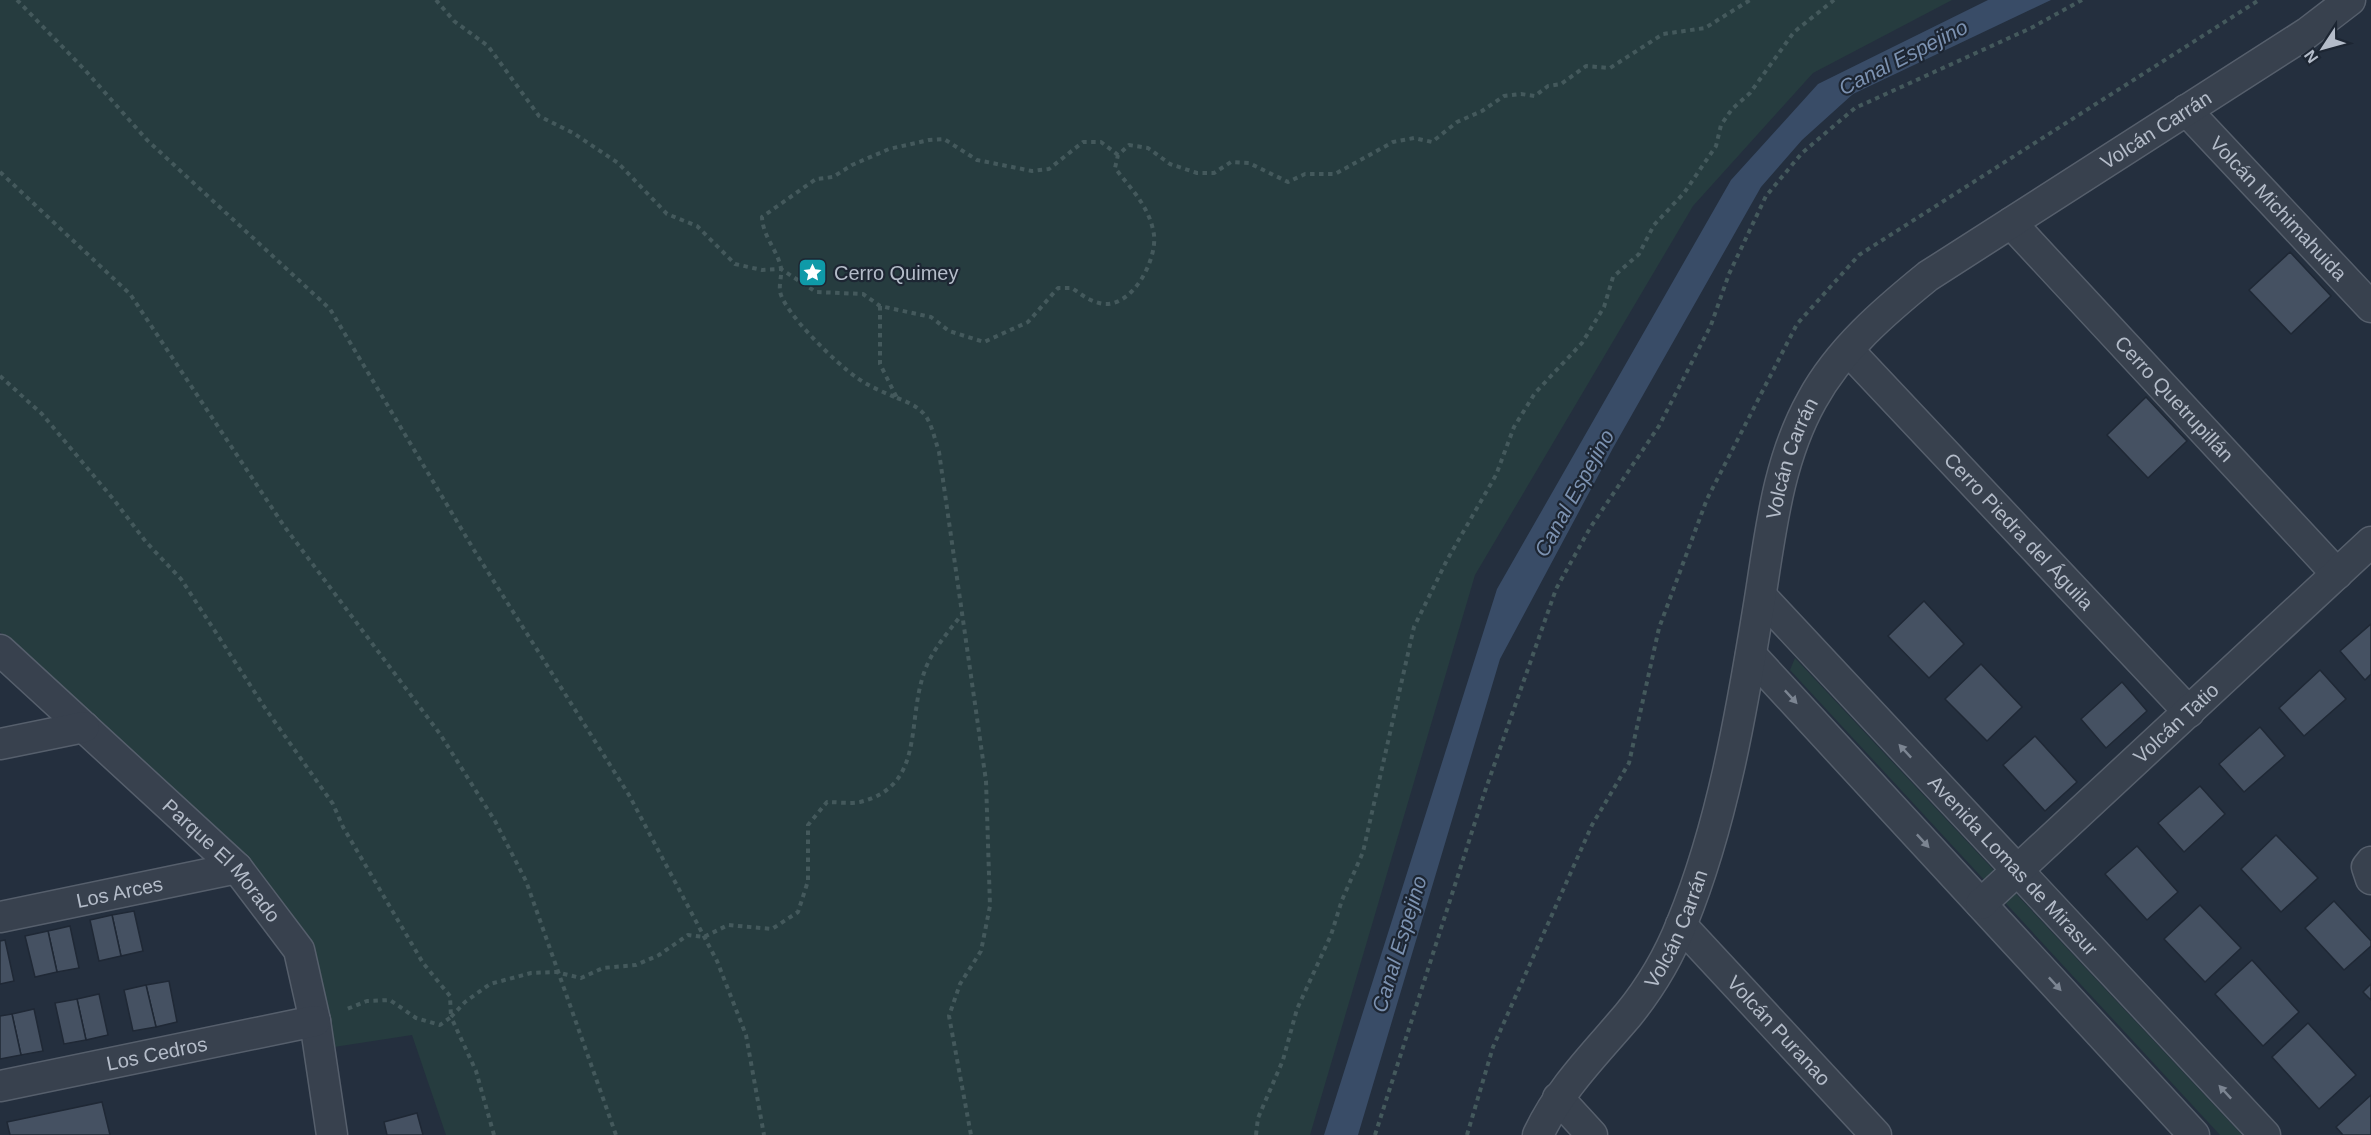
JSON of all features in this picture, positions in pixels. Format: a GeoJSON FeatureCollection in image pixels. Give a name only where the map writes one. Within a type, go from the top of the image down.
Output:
{"type":"FeatureCollection","features":[{"type":"Feature","properties":{"kind":"street","name":"Volcán Carrán"},"geometry":{"type":"LineString","coordinates":[[1538,1135],[1558,1098],[1580,1067],[1649,987],[1681,926],[1711,837],[1751,655],[1788,454],[1813,397],[1848,350],[1900,299],[1928,276],[2307,33],[2350,0]]}},
{"type":"Feature","properties":{"kind":"street","name":"Volcán Michimahuida"},"geometry":{"type":"LineString","coordinates":[[2186,110],[2371,307]]}},
{"type":"Feature","properties":{"kind":"street","name":"Cerro Quetrupillán"},"geometry":{"type":"LineString","coordinates":[[2011,223],[2337,574]]}},
{"type":"Feature","properties":{"kind":"street","name":"Cerro Piedra del Águila"},"geometry":{"type":"LineString","coordinates":[[1848,350],[2189,712]]}},
{"type":"Feature","properties":{"kind":"street","name":"Volcán Tatio"},"geometry":{"type":"LineString","coordinates":[[1981,904],[2371,542]]}},
{"type":"Feature","properties":{"kind":"street","name":"Avenida Lomas de Mirasur"},"geometry":{"type":"LineString","coordinates":[[1761,596],[2265,1135]]}},
{"type":"Feature","properties":{"kind":"street","name":"Parque El Morado"},"geometry":{"type":"LineString","coordinates":[[0,650],[237,868],[299,950],[315,1021],[332,1135]]}},
{"type":"Feature","properties":{"kind":"street"},"geometry":{"type":"LineString","coordinates":[[1751,655],[2194,1135]]}},
{"type":"Feature","properties":{"kind":"street"},"geometry":{"type":"LineString","coordinates":[[0,744],[84,727]]}},
{"type":"Feature","properties":{"kind":"street"},"geometry":{"type":"LineString","coordinates":[[2371,862],[2367,867],[2371,879]]}},
{"type":"Feature","properties":{"kind":"street","name":"Los Arces"},"geometry":{"type":"LineString","coordinates":[[0,917],[237,868]]}},
{"type":"Feature","properties":{"kind":"street","name":"Volcán Puranao"},"geometry":{"type":"LineString","coordinates":[[1681,926],[1876,1135]]}},
{"type":"Feature","properties":{"kind":"street","name":"Los Cedros"},"geometry":{"type":"LineString","coordinates":[[0,1086],[315,1021]]}},
{"type":"Feature","properties":{"kind":"street"},"geometry":{"type":"LineString","coordinates":[[1558,1098],[1592,1135]]}},
{"type":"Feature","properties":{"kind":"path"},"geometry":{"type":"LineString","coordinates":[[17,0],[84,69],[147,140],[330,309],[474,550],[629,795],[717,961],[746,1035],[764,1135]]}},
{"type":"Feature","properties":{"kind":"path"},"geometry":{"type":"LineString","coordinates":[[436,0],[454,21],[488,46],[539,116],[573,133],[618,163],[667,214],[697,226],[735,264],[762,270],[781,269],[816,292],[863,294],[880,306],[931,317],[949,332],[984,342],[1028,322],[1058,288],[1072,288],[1087,298],[1106,304],[1119,300],[1135,288],[1147,268],[1154,236],[1142,201],[1115,168],[1118,155],[1129,145],[1148,148],[1170,164],[1197,173],[1214,173],[1231,162],[1250,163],[1288,183],[1305,174],[1335,174],[1393,142],[1414,138],[1432,142],[1456,122],[1482,111],[1504,96],[1521,94],[1535,96],[1548,86],[1561,84],[1586,66],[1610,68],[1663,34],[1705,28],[1750,0]]}},
{"type":"Feature","properties":{"kind":"path"},"geometry":{"type":"LineString","coordinates":[[1256,1135],[1258,1118],[1283,1060],[1296,1009],[1331,935],[1342,900],[1363,852],[1414,627],[1447,560],[1496,475],[1514,427],[1535,393],[1582,343],[1604,307],[1613,277],[1639,254],[1654,225],[1684,193],[1716,146],[1721,125],[1732,109],[1750,93],[1794,32],[1834,0]]}},
{"type":"Feature","properties":{"kind":"path"},"geometry":{"type":"LineString","coordinates":[[1375,1135],[1484,794],[1556,589],[1590,528],[1659,426],[1711,326],[1729,274],[1766,196],[1802,153],[1855,108],[2031,28],[2082,0]]}},
{"type":"Feature","properties":{"kind":"path"},"geometry":{"type":"LineString","coordinates":[[971,1135],[949,1016],[960,984],[981,951],[990,906],[986,781],[939,452],[929,421],[918,405],[897,398],[854,376],[800,324],[786,307],[780,291],[781,269],[763,232],[762,217],[816,178],[833,177],[852,165],[889,149],[944,139],[977,160],[1032,171],[1050,169],[1083,142],[1101,142],[1118,155]]}},
{"type":"Feature","properties":{"kind":"path"},"geometry":{"type":"LineString","coordinates":[[0,172],[130,294],[284,526],[440,734],[495,821],[526,881],[556,972],[616,1135]]}},
{"type":"Feature","properties":{"kind":"path"},"geometry":{"type":"LineString","coordinates":[[880,306],[880,364],[897,398]]}},
{"type":"Feature","properties":{"kind":"path"},"geometry":{"type":"LineString","coordinates":[[0,376],[42,414],[146,542],[181,579],[265,708],[333,804],[343,827],[423,963],[450,996],[451,1017],[476,1071],[494,1135]]}},
{"type":"Feature","properties":{"kind":"path"},"geometry":{"type":"LineString","coordinates":[[315,1021],[367,1001],[390,1000],[416,1018],[440,1025],[465,1002],[490,984],[531,973],[556,972],[581,978],[603,968],[636,965],[659,955],[688,935],[704,937],[728,925],[772,929],[798,912],[808,881],[808,825],[827,802],[859,802],[898,782],[909,761],[916,701],[930,657],[962,614]]}},
{"type":"Feature","properties":{"kind":"green space"},"geometry":{"type":"Polygon","coordinates":[[[0,0],[1952,0],[1813,73],[1693,206],[1475,575],[1310,1135],[446,1135],[412,1035],[334,1047],[248,860],[0,632],[0,0]]]}},
{"type":"Feature","properties":{"kind":"green space"},"geometry":{"type":"Polygon","coordinates":[[[1795,658],[2242,1135],[2220,1135],[1790,670],[1795,658]]]}},
{"type":"Feature","properties":{"kind":"water","name":"Canal Espejino"},"geometry":{"type":"Polygon","coordinates":[[[1988,0],[2051,0],[1853,94],[1802,140],[1761,187],[1613,448],[1500,659],[1358,1135],[1324,1135],[1497,589],[1731,180],[1818,84],[1988,0]]]}},
{"type":"Feature","properties":{"kind":"building"},"geometry":{"type":"Polygon","coordinates":[[[2290,252],[2331,296],[2291,334],[2249,290],[2290,252]]]}},
{"type":"Feature","properties":{"kind":"building"},"geometry":{"type":"Polygon","coordinates":[[[2146,397],[2187,441],[2148,478],[2107,435],[2146,397]]]}},
{"type":"Feature","properties":{"kind":"building"},"geometry":{"type":"Polygon","coordinates":[[[1924,601],[1964,644],[1929,678],[1888,636],[1924,601]]]}},
{"type":"Feature","properties":{"kind":"building"},"geometry":{"type":"Polygon","coordinates":[[[2371,624],[2371,674],[2365,680],[2340,651],[2371,624]]]}},
{"type":"Feature","properties":{"kind":"building"},"geometry":{"type":"Polygon","coordinates":[[[1981,664],[2022,707],[1987,741],[1945,699],[1981,664]]]}},
{"type":"Feature","properties":{"kind":"building"},"geometry":{"type":"Polygon","coordinates":[[[2320,670],[2346,699],[2304,736],[2279,708],[2320,670]]]}},
{"type":"Feature","properties":{"kind":"building"},"geometry":{"type":"Polygon","coordinates":[[[2122,682],[2147,711],[2106,748],[2081,719],[2122,682]]]}},
{"type":"Feature","properties":{"kind":"building"},"geometry":{"type":"Polygon","coordinates":[[[2260,727],[2285,756],[2244,792],[2219,764],[2260,727]]]}},
{"type":"Feature","properties":{"kind":"building"},"geometry":{"type":"Polygon","coordinates":[[[2035,736],[2077,782],[2045,811],[2003,765],[2035,736]]]}},
{"type":"Feature","properties":{"kind":"building"},"geometry":{"type":"Polygon","coordinates":[[[2200,786],[2225,814],[2184,852],[2158,823],[2200,786]]]}},
{"type":"Feature","properties":{"kind":"building"},"geometry":{"type":"Polygon","coordinates":[[[2276,835],[2318,878],[2281,912],[2241,869],[2276,835]]]}},
{"type":"Feature","properties":{"kind":"building"},"geometry":{"type":"Polygon","coordinates":[[[2137,846],[2178,892],[2147,920],[2105,874],[2137,846]]]}},
{"type":"Feature","properties":{"kind":"building"},"geometry":{"type":"Polygon","coordinates":[[[2334,901],[2371,941],[2371,946],[2344,970],[2305,928],[2334,901]]]}},
{"type":"Feature","properties":{"kind":"building"},"geometry":{"type":"Polygon","coordinates":[[[2200,905],[2241,948],[2205,982],[2164,939],[2200,905]]]}},
{"type":"Feature","properties":{"kind":"building"},"geometry":{"type":"Polygon","coordinates":[[[134,911],[143,951],[121,956],[112,915],[134,911]]]}},
{"type":"Feature","properties":{"kind":"building"},"geometry":{"type":"Polygon","coordinates":[[[112,915],[121,956],[99,961],[90,920],[112,915]]]}},
{"type":"Feature","properties":{"kind":"building"},"geometry":{"type":"Polygon","coordinates":[[[70,926],[79,968],[57,972],[48,931],[70,926]]]}},
{"type":"Feature","properties":{"kind":"building"},"geometry":{"type":"Polygon","coordinates":[[[48,931],[57,972],[35,977],[25,936],[48,931]]]}},
{"type":"Feature","properties":{"kind":"building"},"geometry":{"type":"Polygon","coordinates":[[[5,940],[14,981],[0,984],[0,941],[5,940]]]}},
{"type":"Feature","properties":{"kind":"building"},"geometry":{"type":"Polygon","coordinates":[[[2252,960],[2299,1012],[2263,1046],[2215,994],[2252,960]]]}},
{"type":"Feature","properties":{"kind":"building"},"geometry":{"type":"Polygon","coordinates":[[[169,981],[177,1022],[156,1027],[146,985],[169,981]]]}},
{"type":"Feature","properties":{"kind":"building"},"geometry":{"type":"Polygon","coordinates":[[[2371,984],[2371,1000],[2363,992],[2371,984]]]}},
{"type":"Feature","properties":{"kind":"building"},"geometry":{"type":"Polygon","coordinates":[[[146,985],[156,1027],[133,1031],[124,990],[146,985]]]}},
{"type":"Feature","properties":{"kind":"building"},"geometry":{"type":"Polygon","coordinates":[[[99,994],[108,1035],[86,1040],[77,999],[99,994]]]}},
{"type":"Feature","properties":{"kind":"building"},"geometry":{"type":"Polygon","coordinates":[[[77,999],[86,1040],[64,1044],[55,1003],[77,999]]]}},
{"type":"Feature","properties":{"kind":"building"},"geometry":{"type":"Polygon","coordinates":[[[34,1009],[43,1051],[21,1055],[12,1014],[34,1009]]]}},
{"type":"Feature","properties":{"kind":"building"},"geometry":{"type":"Polygon","coordinates":[[[12,1014],[21,1055],[0,1059],[0,1016],[12,1014]]]}},
{"type":"Feature","properties":{"kind":"building"},"geometry":{"type":"Polygon","coordinates":[[[2308,1023],[2356,1075],[2319,1109],[2272,1057],[2308,1023]]]}},
{"type":"Feature","properties":{"kind":"building"},"geometry":{"type":"Polygon","coordinates":[[[2371,1095],[2371,1135],[2343,1135],[2336,1127],[2371,1095]]]}},
{"type":"Feature","properties":{"kind":"building"},"geometry":{"type":"Polygon","coordinates":[[[102,1102],[110,1135],[10,1135],[7,1122],[102,1102]]]}},
{"type":"Feature","properties":{"kind":"building"},"geometry":{"type":"Polygon","coordinates":[[[417,1113],[423,1135],[387,1135],[384,1122],[417,1113]]]}},
{"type":"Feature","properties":{"kind":"place","name":"Cerro Quimey"},"geometry":{"type":"Point","coordinates":[813,273]}}]}
